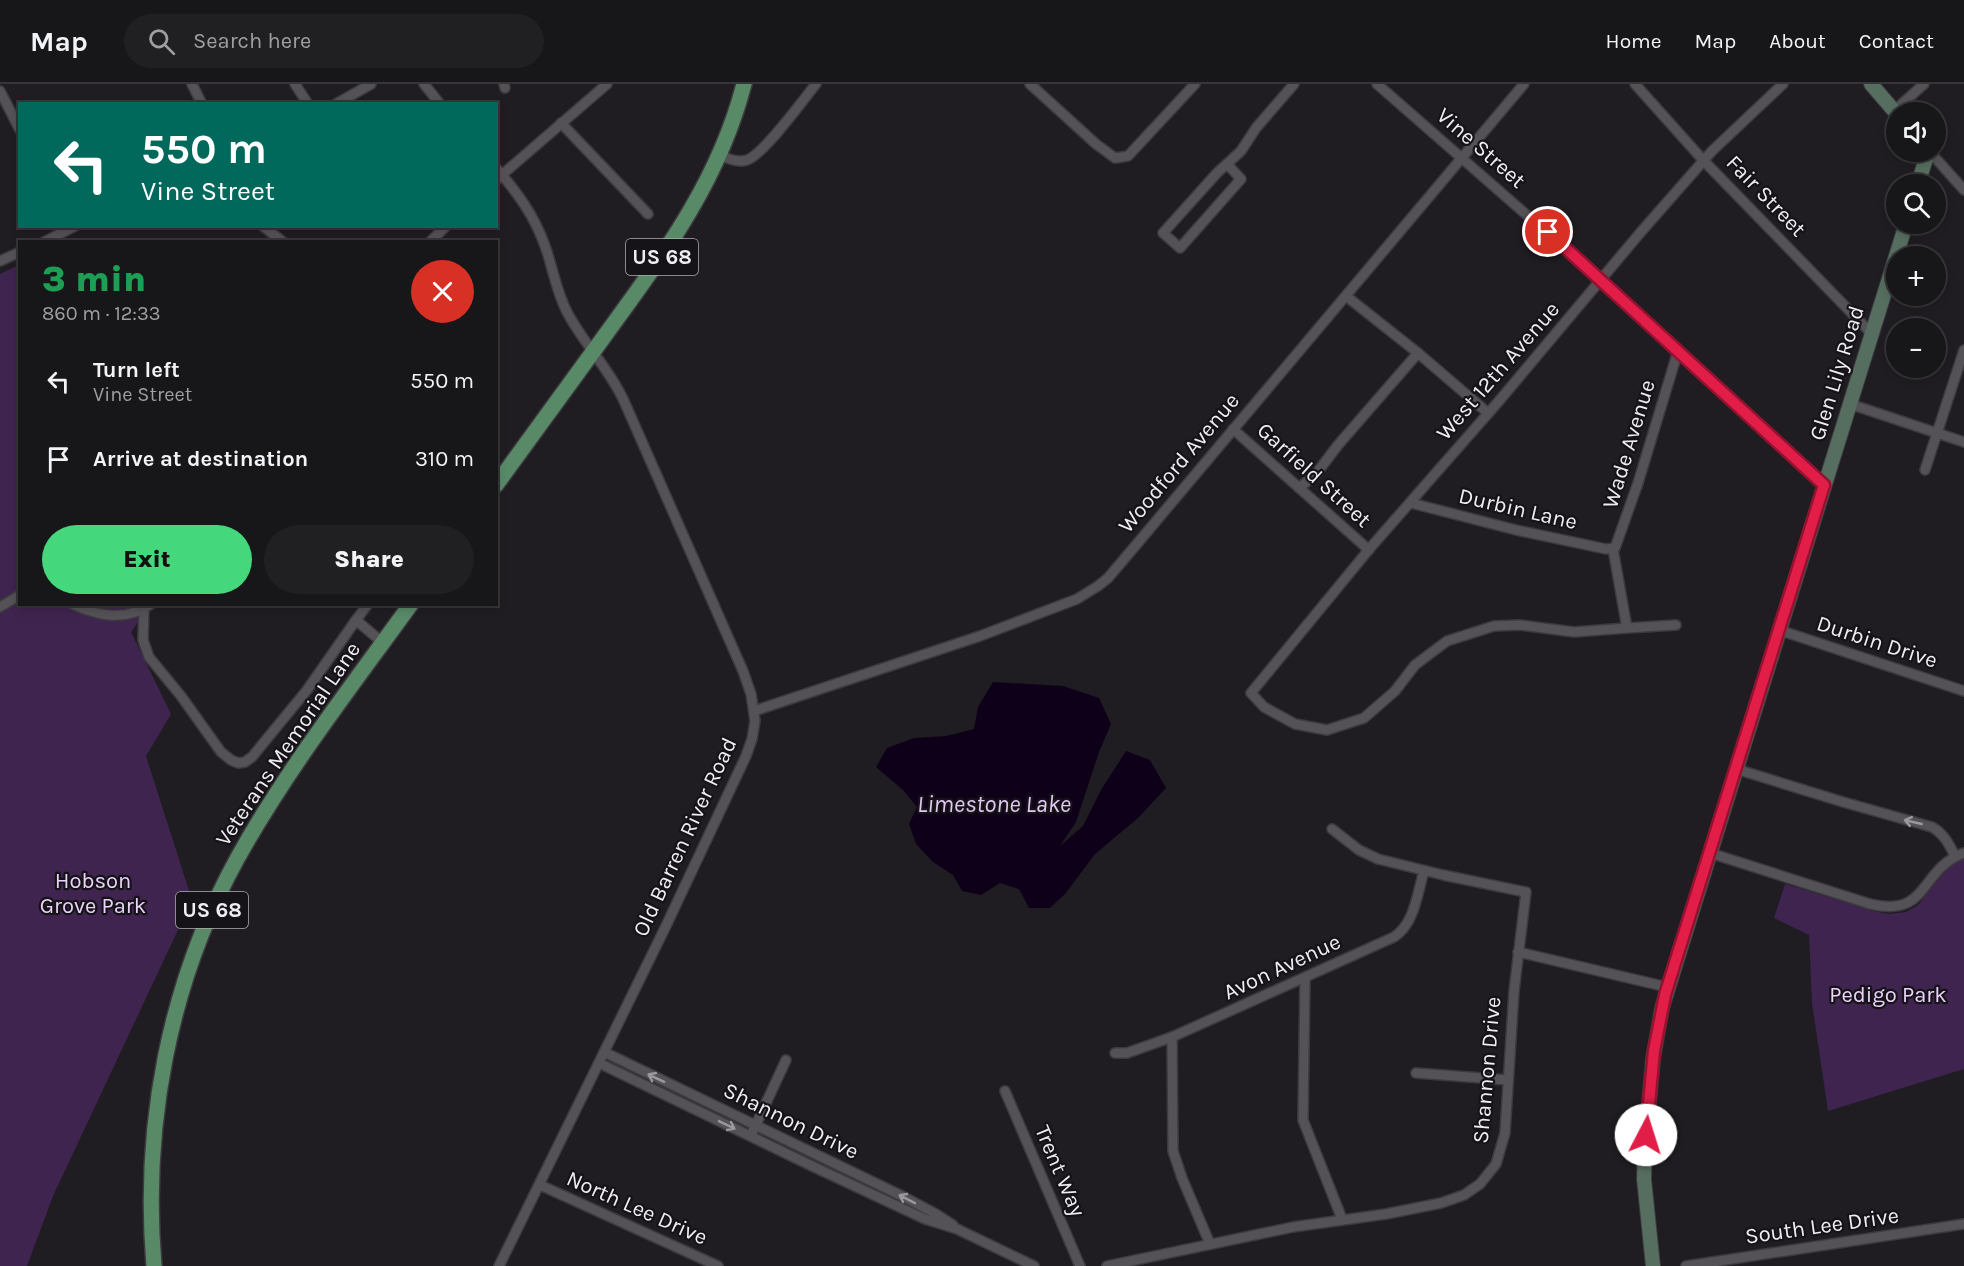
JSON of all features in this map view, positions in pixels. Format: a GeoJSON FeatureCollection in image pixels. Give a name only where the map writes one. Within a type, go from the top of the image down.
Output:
{"type":"FeatureCollection","features":[{"type":"Feature","properties":{"kind":"main road","name":"US 68"},"geometry":{"type":"LineString","coordinates":[[498,482],[685,221],[720,155],[744,84]]}},
{"type":"Feature","properties":{"kind":"main road","name":"Veterans Memorial Lane"},"geometry":{"type":"LineString","coordinates":[[154,1266],[151,1186],[156,1115],[170,1037],[195,953],[227,878],[261,818],[410,606]]}},
{"type":"Feature","properties":{"kind":"street"},"geometry":{"type":"LineString","coordinates":[[192,84],[201,102]]}},
{"type":"Feature","properties":{"kind":"street"},"geometry":{"type":"LineString","coordinates":[[296,84],[307,102]]}},
{"type":"Feature","properties":{"kind":"street"},"geometry":{"type":"LineString","coordinates":[[340,102],[371,84]]}},
{"type":"Feature","properties":{"kind":"street"},"geometry":{"type":"LineString","coordinates":[[424,84],[438,102]]}},
{"type":"Feature","properties":{"kind":"street"},"geometry":{"type":"LineString","coordinates":[[498,174],[607,84]]}},
{"type":"Feature","properties":{"kind":"street"},"geometry":{"type":"LineString","coordinates":[[720,155],[739,161],[752,157],[780,128],[816,84]]}},
{"type":"Feature","properties":{"kind":"street"},"geometry":{"type":"LineString","coordinates":[[1030,84],[1096,144],[1115,158],[1128,156],[1195,84]]}},
{"type":"Feature","properties":{"kind":"street"},"geometry":{"type":"LineString","coordinates":[[1228,165],[1241,179],[1180,248],[1163,233],[1217,173],[1241,151],[1256,128],[1294,84]]}},
{"type":"Feature","properties":{"kind":"street","name":"Vine Street"},"geometry":{"type":"LineString","coordinates":[[1377,84],[1601,280],[1824,485]]}},
{"type":"Feature","properties":{"kind":"street","name":"Woodford Avenue"},"geometry":{"type":"LineString","coordinates":[[754,711],[1032,617],[1088,593],[1108,578],[1524,84]]}},
{"type":"Feature","properties":{"kind":"street","name":"Fair Street"},"geometry":{"type":"LineString","coordinates":[[1635,84],[1703,160],[1872,334]]}},
{"type":"Feature","properties":{"kind":"street","name":"West 12th Avenue"},"geometry":{"type":"LineString","coordinates":[[1627,628],[1574,632],[1520,625],[1494,626],[1448,641],[1415,665],[1395,691],[1364,718],[1327,729],[1294,724],[1264,707],[1251,693],[1369,550],[1703,160],[1783,84]]}},
{"type":"Feature","properties":{"kind":"street"},"geometry":{"type":"LineString","coordinates":[[1871,84],[1886,102]]}},
{"type":"Feature","properties":{"kind":"street"},"geometry":{"type":"LineString","coordinates":[[1905,102],[1924,84]]}},
{"type":"Feature","properties":{"kind":"street"},"geometry":{"type":"LineString","coordinates":[[0,91],[18,126]]}},
{"type":"Feature","properties":{"kind":"street"},"geometry":{"type":"LineString","coordinates":[[561,123],[648,214]]}},
{"type":"Feature","properties":{"kind":"street"},"geometry":{"type":"LineString","coordinates":[[1938,162],[1964,190]]}},
{"type":"Feature","properties":{"kind":"street","name":"Old Barren River Road"},"geometry":{"type":"LineString","coordinates":[[498,174],[530,212],[546,248],[564,305],[576,328],[616,383],[732,643],[748,683],[754,711],[752,739],[742,766],[499,1266]]}},
{"type":"Feature","properties":{"kind":"street"},"geometry":{"type":"LineString","coordinates":[[48,240],[69,228]]}},
{"type":"Feature","properties":{"kind":"street"},"geometry":{"type":"LineString","coordinates":[[266,228],[280,240]]}},
{"type":"Feature","properties":{"kind":"street"},"geometry":{"type":"LineString","coordinates":[[432,240],[444,228]]}},
{"type":"Feature","properties":{"kind":"street","name":"Glen Lily Road"},"geometry":{"type":"LineString","coordinates":[[1653,1266],[1644,1179],[1645,1148],[1654,1051],[1667,987],[1903,234]]}},
{"type":"Feature","properties":{"kind":"street"},"geometry":{"type":"LineString","coordinates":[[0,261],[18,253]]}},
{"type":"Feature","properties":{"kind":"street"},"geometry":{"type":"LineString","coordinates":[[1346,296],[1488,413]]}},
{"type":"Feature","properties":{"kind":"street"},"geometry":{"type":"LineString","coordinates":[[1925,470],[1964,350]]}},
{"type":"Feature","properties":{"kind":"street","name":"Wade Avenue"},"geometry":{"type":"LineString","coordinates":[[1614,548],[1638,483],[1678,351]]}},
{"type":"Feature","properties":{"kind":"street"},"geometry":{"type":"LineString","coordinates":[[1299,488],[1316,474],[1338,445],[1418,353]]}},
{"type":"Feature","properties":{"kind":"street"},"geometry":{"type":"LineString","coordinates":[[1850,404],[1964,441]]}},
{"type":"Feature","properties":{"kind":"street","name":"Garfield Street"},"geometry":{"type":"LineString","coordinates":[[1233,429],[1369,550]]}},
{"type":"Feature","properties":{"kind":"street","name":"Durbin Lane"},"geometry":{"type":"LineString","coordinates":[[1411,503],[1516,530],[1603,549],[1614,548]]}},
{"type":"Feature","properties":{"kind":"street"},"geometry":{"type":"LineString","coordinates":[[1614,548],[1627,628],[1676,626]]}},
{"type":"Feature","properties":{"kind":"street"},"geometry":{"type":"LineString","coordinates":[[0,607],[18,596]]}},
{"type":"Feature","properties":{"kind":"street"},"geometry":{"type":"LineString","coordinates":[[77,606],[96,614],[109,616],[122,616],[147,607],[143,634],[146,651],[189,706],[217,747],[231,760],[240,764],[252,757],[300,699],[366,606]]}},
{"type":"Feature","properties":{"kind":"street"},"geometry":{"type":"LineString","coordinates":[[356,620],[384,643]]}},
{"type":"Feature","properties":{"kind":"street","name":"Durbin Drive"},"geometry":{"type":"LineString","coordinates":[[1779,630],[1964,691]]}},
{"type":"Feature","properties":{"kind":"street"},"geometry":{"type":"LineString","coordinates":[[1710,853],[1848,898],[1889,908],[1910,902],[1939,868],[1960,855],[1940,832],[1932,827],[1736,769]]}},
{"type":"Feature","properties":{"kind":"street"},"geometry":{"type":"LineString","coordinates":[[1332,829],[1368,855],[1424,871]]}},
{"type":"Feature","properties":{"kind":"street","name":"Shannon Drive"},"geometry":{"type":"LineString","coordinates":[[1107,1266],[1293,1227],[1386,1214],[1447,1201],[1464,1195],[1480,1184],[1496,1164],[1506,1133],[1518,952],[1526,892],[1424,871]]}},
{"type":"Feature","properties":{"kind":"street","name":"Avon Avenue"},"geometry":{"type":"LineString","coordinates":[[1115,1053],[1127,1053],[1172,1037],[1394,937],[1402,931],[1412,914],[1424,871]]}},
{"type":"Feature","properties":{"kind":"street"},"geometry":{"type":"LineString","coordinates":[[1518,952],[1667,987]]}},
{"type":"Feature","properties":{"kind":"street"},"geometry":{"type":"LineString","coordinates":[[1305,978],[1303,1120],[1342,1219]]}},
{"type":"Feature","properties":{"kind":"street"},"geometry":{"type":"LineString","coordinates":[[1172,1037],[1173,1151],[1210,1244]]}},
{"type":"Feature","properties":{"kind":"street","name":"Shannon Drive"},"geometry":{"type":"LineString","coordinates":[[604,1052],[936,1214],[957,1229]]}},
{"type":"Feature","properties":{"kind":"street"},"geometry":{"type":"LineString","coordinates":[[751,1136],[786,1060]]}},
{"type":"Feature","properties":{"kind":"street","name":"Shannon Drive"},"geometry":{"type":"LineString","coordinates":[[599,1063],[925,1219],[957,1229],[1034,1266]]}},
{"type":"Feature","properties":{"kind":"street"},"geometry":{"type":"LineString","coordinates":[[1416,1073],[1508,1080]]}},
{"type":"Feature","properties":{"kind":"street"},"geometry":{"type":"LineString","coordinates":[[675,1100],[680,1090]]}},
{"type":"Feature","properties":{"kind":"street","name":"Trent Way"},"geometry":{"type":"LineString","coordinates":[[1005,1091],[1080,1266]]}},
{"type":"Feature","properties":{"kind":"street"},"geometry":{"type":"LineString","coordinates":[[855,1186],[860,1176]]}},
{"type":"Feature","properties":{"kind":"street","name":"North Lee Drive"},"geometry":{"type":"LineString","coordinates":[[540,1185],[718,1266]]}},
{"type":"Feature","properties":{"kind":"street","name":"South Lee Drive"},"geometry":{"type":"LineString","coordinates":[[1686,1266],[1964,1224]]}},
{"type":"Feature","properties":{"kind":"green space","name":"Hobson Grove Park"},"geometry":{"type":"Polygon","coordinates":[[[18,265],[18,606],[149,606],[131,632],[171,714],[146,756],[192,900],[53,1196],[27,1266],[0,1266],[0,274],[18,265]]]}},
{"type":"Feature","properties":{"kind":"green space","name":"Pedigo Park"},"geometry":{"type":"Polygon","coordinates":[[[1964,857],[1964,1069],[1828,1111],[1812,1003],[1809,935],[1774,918],[1785,884],[1874,911],[1889,914],[1906,912],[1918,905],[1951,863],[1964,857]]]}},
{"type":"Feature","properties":{"kind":"water","name":"Limestone Lake"},"geometry":{"type":"Polygon","coordinates":[[[993,682],[1063,686],[1099,698],[1111,724],[1099,752],[1076,822],[1060,846],[1083,826],[1101,790],[1126,751],[1150,760],[1166,788],[1138,818],[1095,854],[1065,894],[1050,908],[1029,908],[1019,889],[1000,883],[981,895],[962,891],[953,875],[933,862],[916,844],[909,824],[917,807],[903,790],[876,767],[887,748],[914,738],[946,736],[974,729],[978,707],[993,682]]]}},
{"type":"Feature","properties":{"kind":"route"},"geometry":{"type":"LineString","coordinates":[[1548,232],[1824,485],[1665,995],[1654,1051],[1646,1135]]}}]}
